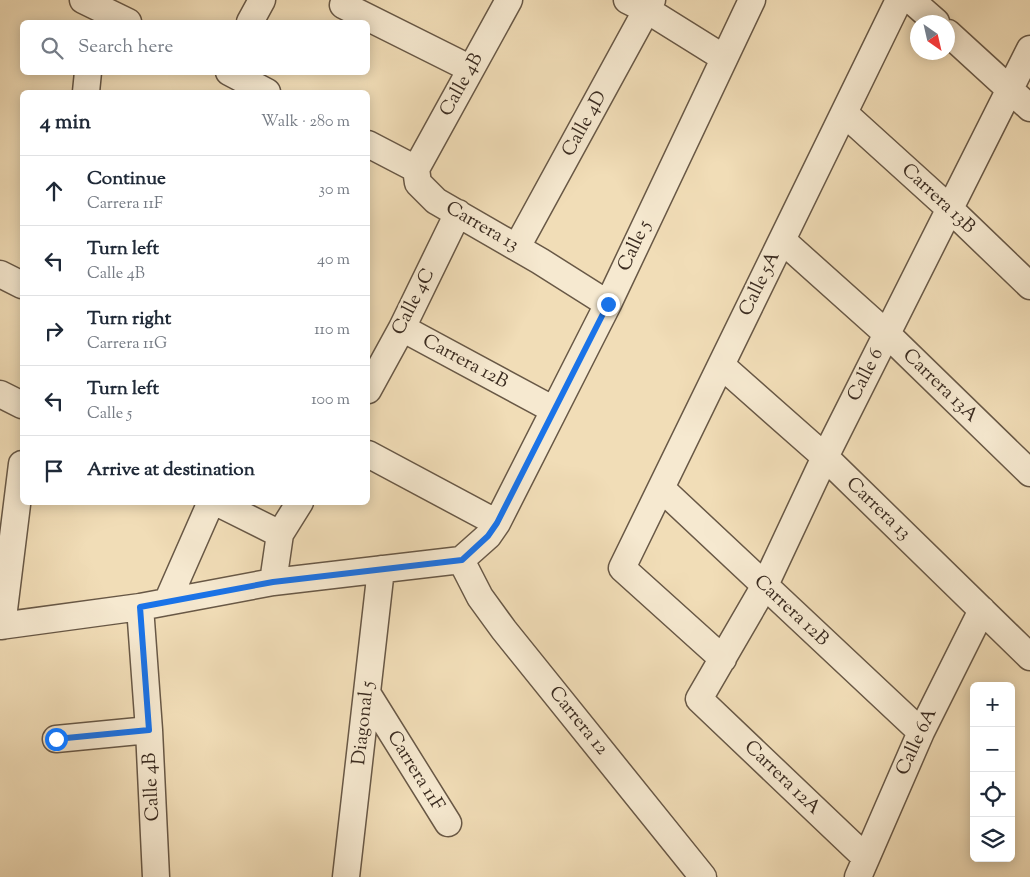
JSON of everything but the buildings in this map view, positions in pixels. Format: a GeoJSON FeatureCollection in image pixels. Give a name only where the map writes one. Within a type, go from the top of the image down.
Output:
{"type":"FeatureCollection","features":[{"type":"Feature","properties":{"kind":"street"},"geometry":{"type":"LineString","coordinates":[[251,20],[262,0]]}},
{"type":"Feature","properties":{"kind":"street","name":"Calle 4B"},"geometry":{"type":"LineString","coordinates":[[416,169],[509,0]]}},
{"type":"Feature","properties":{"kind":"street","name":"Calle 5"},"geometry":{"type":"LineString","coordinates":[[462,560],[488,536],[497,523],[608,304],[752,0]]}},
{"type":"Feature","properties":{"kind":"street","name":"Calle 5A"},"geometry":{"type":"LineString","coordinates":[[723,659],[622,568],[899,0]]}},
{"type":"Feature","properties":{"kind":"street"},"geometry":{"type":"LineString","coordinates":[[911,0],[928,15]]}},
{"type":"Feature","properties":{"kind":"street"},"geometry":{"type":"LineString","coordinates":[[642,3],[724,58]]}},
{"type":"Feature","properties":{"kind":"street","name":"Calle 4D"},"geometry":{"type":"LineString","coordinates":[[517,247],[642,3]]}},
{"type":"Feature","properties":{"kind":"street"},"geometry":{"type":"LineString","coordinates":[[343,5],[471,69]]}},
{"type":"Feature","properties":{"kind":"street"},"geometry":{"type":"LineString","coordinates":[[90,10],[122,20]]}},
{"type":"Feature","properties":{"kind":"street"},"geometry":{"type":"LineString","coordinates":[[955,39],[1030,108]]}},
{"type":"Feature","properties":{"kind":"street","name":"Calle 6"},"geometry":{"type":"LineString","coordinates":[[699,699],[764,587],[825,457],[1030,49]]}},
{"type":"Feature","properties":{"kind":"street"},"geometry":{"type":"LineString","coordinates":[[86,90],[88,75]]}},
{"type":"Feature","properties":{"kind":"street"},"geometry":{"type":"LineString","coordinates":[[234,75],[263,90]]}},
{"type":"Feature","properties":{"kind":"street","name":"Carrera 13B"},"geometry":{"type":"LineString","coordinates":[[844,113],[950,209],[1030,286]]}},
{"type":"Feature","properties":{"kind":"street"},"geometry":{"type":"LineString","coordinates":[[370,145],[416,169]]}},
{"type":"Feature","properties":{"kind":"street","name":"Carrera 13"},"geometry":{"type":"LineString","coordinates":[[416,169],[418,183],[424,191],[608,304]]}},
{"type":"Feature","properties":{"kind":"street","name":"Calle 4C"},"geometry":{"type":"LineString","coordinates":[[370,386],[402,328],[458,213]]}},
{"type":"Feature","properties":{"kind":"street","name":"Carrera 13A"},"geometry":{"type":"LineString","coordinates":[[782,240],[887,334],[1030,473]]}},
{"type":"Feature","properties":{"kind":"street"},"geometry":{"type":"LineString","coordinates":[[0,274],[20,284]]}},
{"type":"Feature","properties":{"kind":"street","name":"Carrera 12B"},"geometry":{"type":"LineString","coordinates":[[402,328],[554,410]]}},
{"type":"Feature","properties":{"kind":"street","name":"Carrera 13"},"geometry":{"type":"LineString","coordinates":[[721,365],[825,457],[1029,655]]}},
{"type":"Feature","properties":{"kind":"street"},"geometry":{"type":"LineString","coordinates":[[0,394],[20,404]]}},
{"type":"Feature","properties":{"kind":"street"},"geometry":{"type":"LineString","coordinates":[[370,455],[497,523]]}},
{"type":"Feature","properties":{"kind":"street"},"geometry":{"type":"LineString","coordinates":[[20,470],[8,507],[1,626],[140,607],[273,582],[462,560]]}},
{"type":"Feature","properties":{"kind":"street","name":"Carrera 12B"},"geometry":{"type":"LineString","coordinates":[[662,489],[920,732]]}},
{"type":"Feature","properties":{"kind":"street"},"geometry":{"type":"LineString","coordinates":[[167,602],[209,505]]}},
{"type":"Feature","properties":{"kind":"street"},"geometry":{"type":"LineString","coordinates":[[222,505],[280,534]]}},
{"type":"Feature","properties":{"kind":"street"},"geometry":{"type":"LineString","coordinates":[[273,582],[280,534],[298,505]]}},
{"type":"Feature","properties":{"kind":"street","name":"Carrera 12"},"geometry":{"type":"LineString","coordinates":[[462,560],[480,597],[504,630],[703,877]]}},
{"type":"Feature","properties":{"kind":"street","name":"Diagonal 5"},"geometry":{"type":"LineString","coordinates":[[346,877],[381,569]]}},
{"type":"Feature","properties":{"kind":"street","name":"Calle 4B"},"geometry":{"type":"LineString","coordinates":[[140,607],[149,730],[156,877]]}},
{"type":"Feature","properties":{"kind":"street","name":"Calle 6A"},"geometry":{"type":"LineString","coordinates":[[862,867],[920,732],[982,610]]}},
{"type":"Feature","properties":{"kind":"street","name":"Carrera 11F"},"geometry":{"type":"LineString","coordinates":[[367,693],[448,823]]}},
{"type":"Feature","properties":{"kind":"street","name":"Carrera 12A"},"geometry":{"type":"LineString","coordinates":[[699,699],[862,867]]}},
{"type":"Feature","properties":{"kind":"street"},"geometry":{"type":"LineString","coordinates":[[56,739],[149,730]]}},
{"type":"Feature","properties":{"kind":"route"},"geometry":{"type":"LineString","coordinates":[[56,739],[149,730],[140,607],[273,582],[462,560],[488,536],[497,523],[608,304]]}}]}
